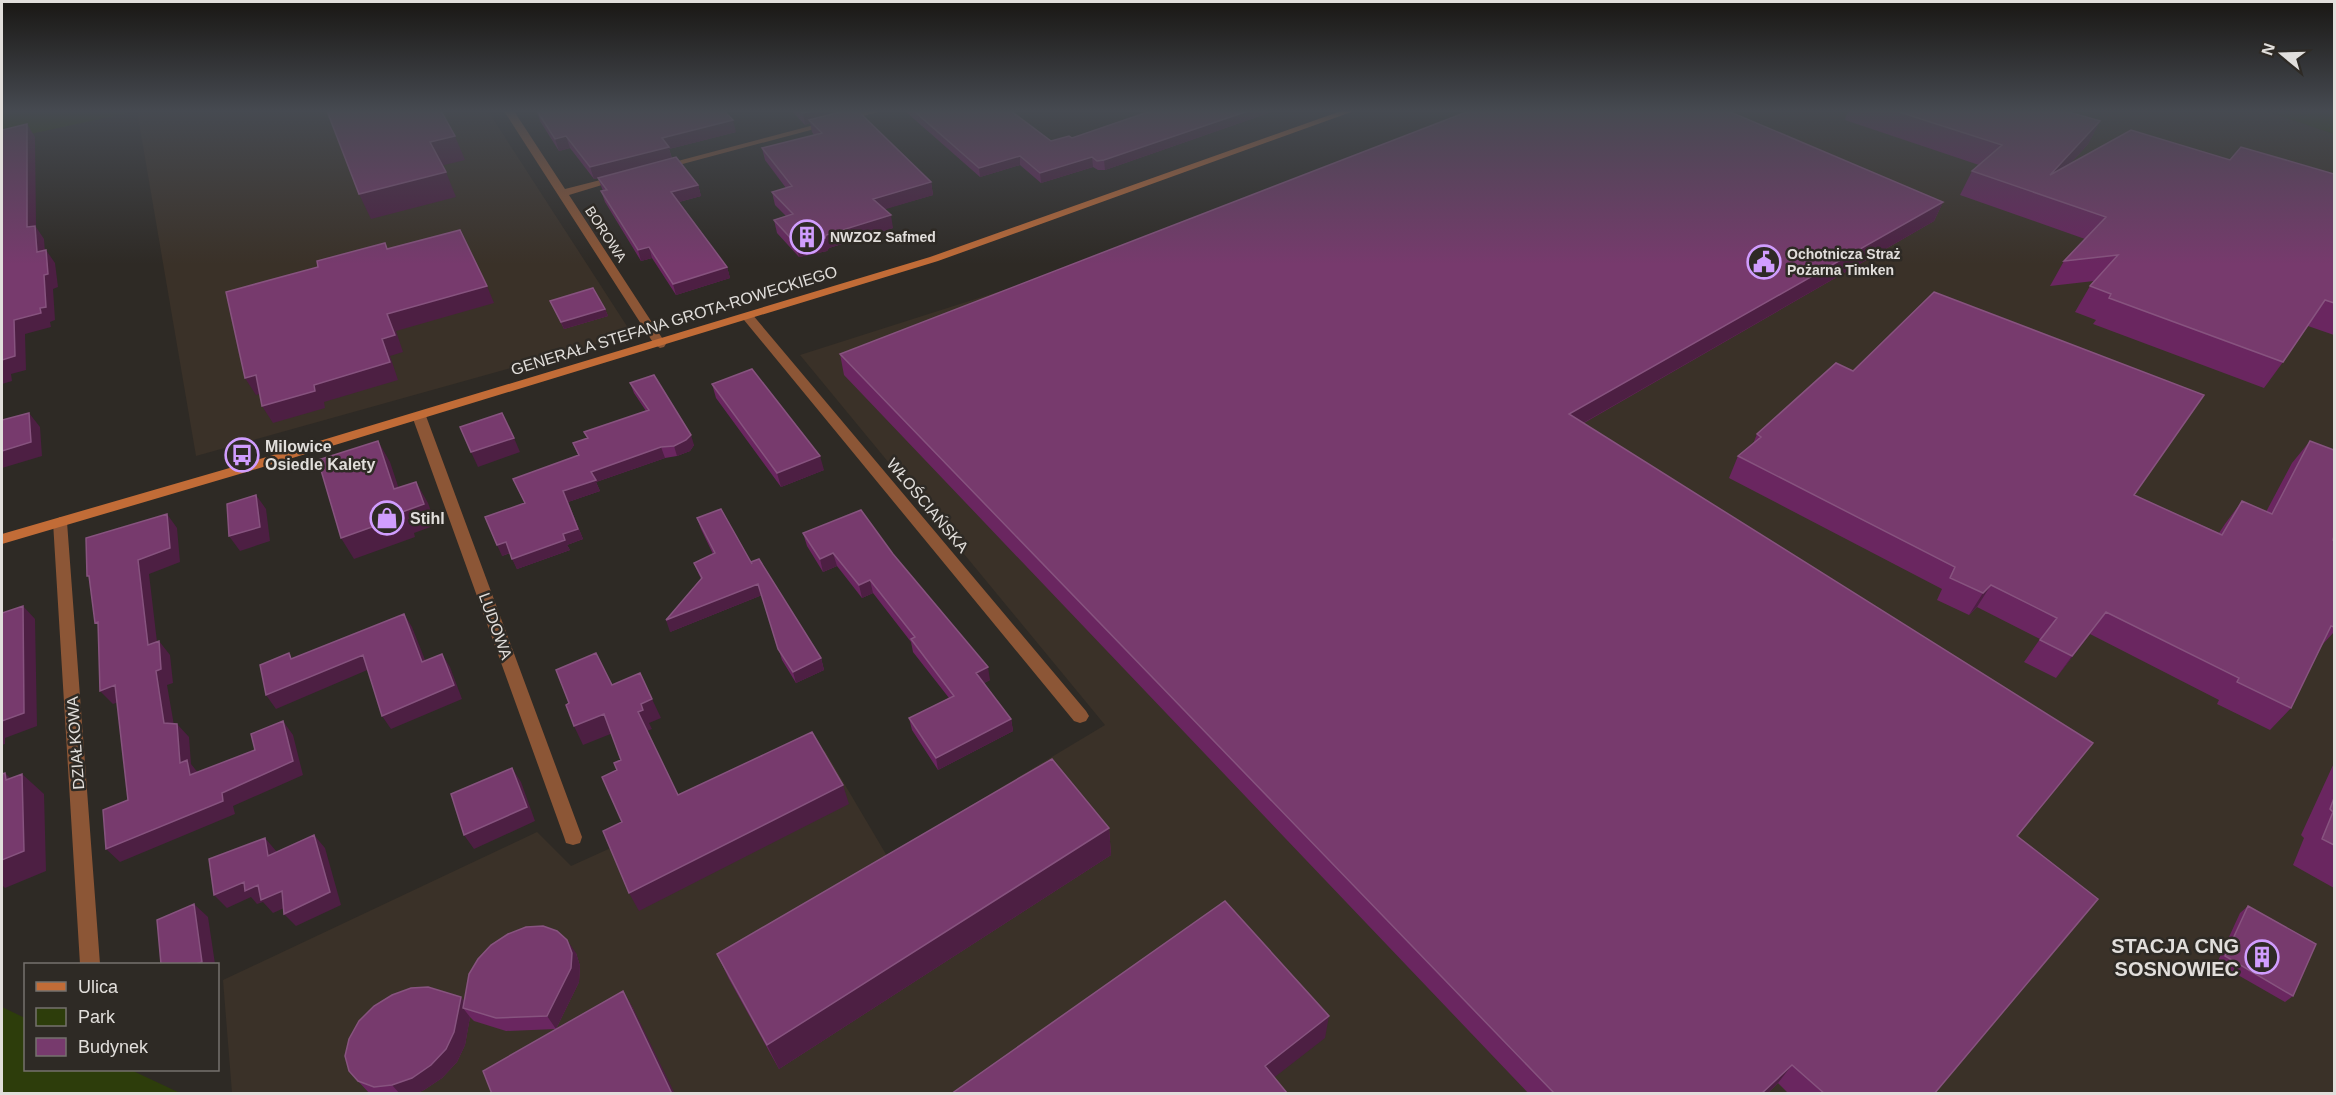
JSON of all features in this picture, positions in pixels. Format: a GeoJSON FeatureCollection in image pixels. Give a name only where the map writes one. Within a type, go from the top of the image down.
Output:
{"type":"FeatureCollection","features":[{"type":"Feature","properties":{"kind":"street","name":"BOROWA"},"geometry":{"type":"LineString","coordinates":[[542,162],[660,344]]}},
{"type":"Feature","properties":{"kind":"street"},"geometry":{"type":"LineString","coordinates":[[652,170],[682,162]]}},
{"type":"Feature","properties":{"kind":"street","name":"GENERAŁA STEFANA GROTA-ROWECKIEGO"},"geometry":{"type":"LineString","coordinates":[[2,538],[660,344],[934,259],[1206,162]]}},
{"type":"Feature","properties":{"kind":"street"},"geometry":{"type":"LineString","coordinates":[[562,193],[629,176]]}},
{"type":"Feature","properties":{"kind":"street","name":"WŁOŚCIAŃSKA"},"geometry":{"type":"LineString","coordinates":[[748,317],[1080,717]]}},
{"type":"Feature","properties":{"kind":"street","name":"LUDOWA"},"geometry":{"type":"LineString","coordinates":[[419,416],[573,837]]}},
{"type":"Feature","properties":{"kind":"street","name":"DZIAŁKOWA"},"geometry":{"type":"LineString","coordinates":[[60,522],[90,963]]}},
{"type":"Feature","properties":{"kind":"shaded area"},"geometry":{"type":"Polygon","coordinates":[[[146,162],[521,162],[632,334],[196,456],[146,162]]]}},
{"type":"Feature","properties":{"kind":"shaded area"},"geometry":{"type":"Polygon","coordinates":[[[1371,162],[2334,162],[2334,1093],[232,1093],[223,980],[537,832],[571,866],[825,751],[887,856],[1105,725],[800,355],[1223,220],[1371,162]]]}},
{"type":"Feature","properties":{"kind":"green space"},"geometry":{"type":"Polygon","coordinates":[[[2,1007],[24,1018],[24,1071],[133,1071],[180,1093],[2,1093],[2,1007]]]}},
{"type":"Feature","properties":{"kind":"building"},"geometry":{"type":"Polygon","coordinates":[[[2,162],[27,162],[27,227],[35,226],[37,252],[46,250],[48,274],[44,275],[46,307],[40,308],[41,313],[14,320],[15,356],[2,360],[2,162]]]}},
{"type":"Feature","properties":{"kind":"building"},"geometry":{"type":"Polygon","coordinates":[[[347,162],[441,162],[446,172],[359,194],[347,162]]]}},
{"type":"Feature","properties":{"kind":"building"},"geometry":{"type":"Polygon","coordinates":[[[586,162],[609,162],[590,167],[586,162]]]}},
{"type":"Feature","properties":{"kind":"building"},"geometry":{"type":"Polygon","coordinates":[[[657,162],[680,162],[698,185],[671,192],[727,267],[673,284],[649,247],[638,250],[601,191],[607,190],[598,178],[657,162]]]}},
{"type":"Feature","properties":{"kind":"building"},"geometry":{"type":"Polygon","coordinates":[[[773,162],[911,162],[931,182],[873,199],[891,215],[826,235],[825,238],[796,244],[774,220],[793,214],[772,192],[792,186],[773,162]]]}},
{"type":"Feature","properties":{"kind":"building"},"geometry":{"type":"Polygon","coordinates":[[[972,162],[999,162],[979,168],[972,162]]]}},
{"type":"Feature","properties":{"kind":"building"},"geometry":{"type":"Polygon","coordinates":[[[1027,162],[1075,162],[1040,173],[1027,162]]]}},
{"type":"Feature","properties":{"kind":"building"},"geometry":{"type":"Polygon","coordinates":[[[1337,162],[1849,162],[1943,202],[1569,414],[2093,743],[2017,836],[2098,899],[1934,1094],[1825,1094],[1792,1065],[1761,1094],[1555,1094],[840,354],[1337,162]]]}},
{"type":"Feature","properties":{"kind":"building"},"geometry":{"type":"Polygon","coordinates":[[[1982,162],[2062,162],[2050,175],[2073,162],[2293,162],[2334,174],[2334,303],[2325,300],[2283,362],[2109,298],[2111,294],[2090,286],[2118,255],[2064,261],[2106,217],[1972,171],[1982,162]]]}},
{"type":"Feature","properties":{"kind":"building"},"geometry":{"type":"Polygon","coordinates":[[[460,230],[487,286],[387,314],[395,335],[382,339],[390,362],[314,385],[315,391],[262,406],[256,375],[245,378],[226,292],[318,267],[317,261],[385,243],[387,249],[460,230]]]}},
{"type":"Feature","properties":{"kind":"building"},"geometry":{"type":"Polygon","coordinates":[[[593,288],[605,309],[561,322],[550,301],[593,288]]]}},
{"type":"Feature","properties":{"kind":"building"},"geometry":{"type":"Polygon","coordinates":[[[1934,292],[2204,395],[2134,495],[2222,535],[2242,501],[2272,514],[2310,441],[2334,450],[2334,627],[2331,626],[2291,708],[2237,682],[2239,678],[2106,612],[2072,656],[2040,640],[2057,618],[1991,585],[1983,593],[1950,578],[1955,567],[1738,456],[1761,437],[1757,434],[1836,363],[1853,371],[1934,292]]]}},
{"type":"Feature","properties":{"kind":"building"},"geometry":{"type":"Polygon","coordinates":[[[752,369],[820,456],[777,473],[712,384],[752,369]]]}},
{"type":"Feature","properties":{"kind":"building"},"geometry":{"type":"Polygon","coordinates":[[[654,375],[691,435],[674,446],[661,447],[591,472],[596,480],[563,491],[578,529],[563,534],[565,540],[512,559],[506,542],[497,545],[485,517],[525,503],[513,479],[579,455],[573,443],[588,438],[584,432],[649,410],[630,383],[654,375]]]}},
{"type":"Feature","properties":{"kind":"building"},"geometry":{"type":"Polygon","coordinates":[[[29,413],[31,442],[2,451],[2,420],[29,413]]]}},
{"type":"Feature","properties":{"kind":"building"},"geometry":{"type":"Polygon","coordinates":[[[502,413],[514,438],[471,452],[460,427],[502,413]]]}},
{"type":"Feature","properties":{"kind":"building"},"geometry":{"type":"Polygon","coordinates":[[[378,441],[394,489],[416,482],[424,504],[402,512],[403,516],[341,538],[318,460],[378,441]]]}},
{"type":"Feature","properties":{"kind":"building"},"geometry":{"type":"Polygon","coordinates":[[[256,495],[260,527],[229,536],[227,504],[256,495]]]}},
{"type":"Feature","properties":{"kind":"building"},"geometry":{"type":"Polygon","coordinates":[[[721,509],[752,564],[751,562],[759,559],[821,658],[793,672],[778,649],[758,584],[666,620],[702,578],[694,563],[715,553],[697,518],[721,509]]]}},
{"type":"Feature","properties":{"kind":"building"},"geometry":{"type":"Polygon","coordinates":[[[861,510],[893,554],[988,667],[976,673],[1011,719],[936,758],[909,718],[954,696],[911,639],[915,637],[870,580],[859,585],[833,553],[820,559],[803,533],[861,510]]]}},
{"type":"Feature","properties":{"kind":"building"},"geometry":{"type":"Polygon","coordinates":[[[167,514],[170,548],[138,560],[148,645],[159,641],[161,669],[156,671],[164,723],[177,724],[180,763],[187,760],[190,775],[255,750],[251,734],[283,721],[293,761],[222,793],[223,801],[106,849],[103,810],[128,800],[115,685],[100,691],[98,622],[95,623],[89,576],[87,576],[86,538],[167,514]]]}},
{"type":"Feature","properties":{"kind":"building"},"geometry":{"type":"Polygon","coordinates":[[[23,606],[24,713],[2,721],[2,613],[23,606]]]}},
{"type":"Feature","properties":{"kind":"building"},"geometry":{"type":"Polygon","coordinates":[[[404,614],[422,662],[442,654],[454,685],[382,716],[363,655],[266,695],[260,665],[289,653],[291,659],[404,614]]]}},
{"type":"Feature","properties":{"kind":"building"},"geometry":{"type":"Polygon","coordinates":[[[596,653],[612,685],[640,673],[652,699],[641,704],[643,710],[638,712],[678,795],[812,732],[843,785],[629,893],[603,831],[622,822],[602,777],[617,770],[614,763],[621,760],[604,714],[574,726],[566,705],[569,703],[556,670],[596,653]]]}},
{"type":"Feature","properties":{"kind":"building"},"geometry":{"type":"Polygon","coordinates":[[[1052,759],[1109,828],[767,1045],[717,954],[1052,759]]]}},
{"type":"Feature","properties":{"kind":"building"},"geometry":{"type":"Polygon","coordinates":[[[512,768],[527,807],[464,835],[451,794],[512,768]]]}},
{"type":"Feature","properties":{"kind":"building"},"geometry":{"type":"Polygon","coordinates":[[[5,773],[6,780],[22,774],[24,851],[2,860],[2,774],[5,773]]]}},
{"type":"Feature","properties":{"kind":"building"},"geometry":{"type":"Polygon","coordinates":[[[2334,798],[2334,845],[2322,839],[2333,812],[2330,809],[2334,798]]]}},
{"type":"Feature","properties":{"kind":"building"},"geometry":{"type":"Polygon","coordinates":[[[314,835],[330,892],[284,914],[282,891],[261,900],[258,885],[245,891],[244,882],[214,895],[209,859],[265,838],[268,856],[314,835]]]}},
{"type":"Feature","properties":{"kind":"building"},"geometry":{"type":"Polygon","coordinates":[[[1225,901],[1329,1016],[1265,1066],[1286,1094],[951,1094],[1225,901]]]}},
{"type":"Feature","properties":{"kind":"building"},"geometry":{"type":"Polygon","coordinates":[[[194,904],[202,962],[161,963],[157,920],[194,904]]]}},
{"type":"Feature","properties":{"kind":"building","name":"STACJA CNG SOSNOWIEC"},"geometry":{"type":"Polygon","coordinates":[[[2248,906],[2316,944],[2293,996],[2225,956],[2248,906]]]}},
{"type":"Feature","properties":{"kind":"building"},"geometry":{"type":"Polygon","coordinates":[[[543,926],[557,931],[567,940],[572,953],[571,968],[547,1016],[496,1018],[463,1008],[469,974],[478,959],[491,945],[508,934],[526,927],[543,926]]]}},
{"type":"Feature","properties":{"kind":"building"},"geometry":{"type":"Polygon","coordinates":[[[428,987],[461,997],[454,1032],[446,1049],[431,1065],[412,1078],[392,1085],[374,1087],[358,1081],[349,1071],[345,1056],[349,1039],[359,1021],[374,1006],[392,995],[411,988],[428,987]]]}},
{"type":"Feature","properties":{"kind":"building"},"geometry":{"type":"Polygon","coordinates":[[[623,991],[672,1094],[492,1094],[483,1071],[623,991]]]}},
{"type":"Feature","properties":{"kind":"place","name":"NWZOZ Safmed"},"geometry":{"type":"Point","coordinates":[807,237]}},
{"type":"Feature","properties":{"kind":"place","name":"Ochotnicza Straż Pożarna Timken"},"geometry":{"type":"Point","coordinates":[1764,262]}},
{"type":"Feature","properties":{"kind":"place","name":"Milowice Osiedle Kalety"},"geometry":{"type":"Point","coordinates":[242,455]}},
{"type":"Feature","properties":{"kind":"place","name":"Stihl"},"geometry":{"type":"Point","coordinates":[387,518]}},
{"type":"Feature","properties":{"kind":"place","name":"STACJA CNG SOSNOWIEC"},"geometry":{"type":"Point","coordinates":[2262,957]}}]}
